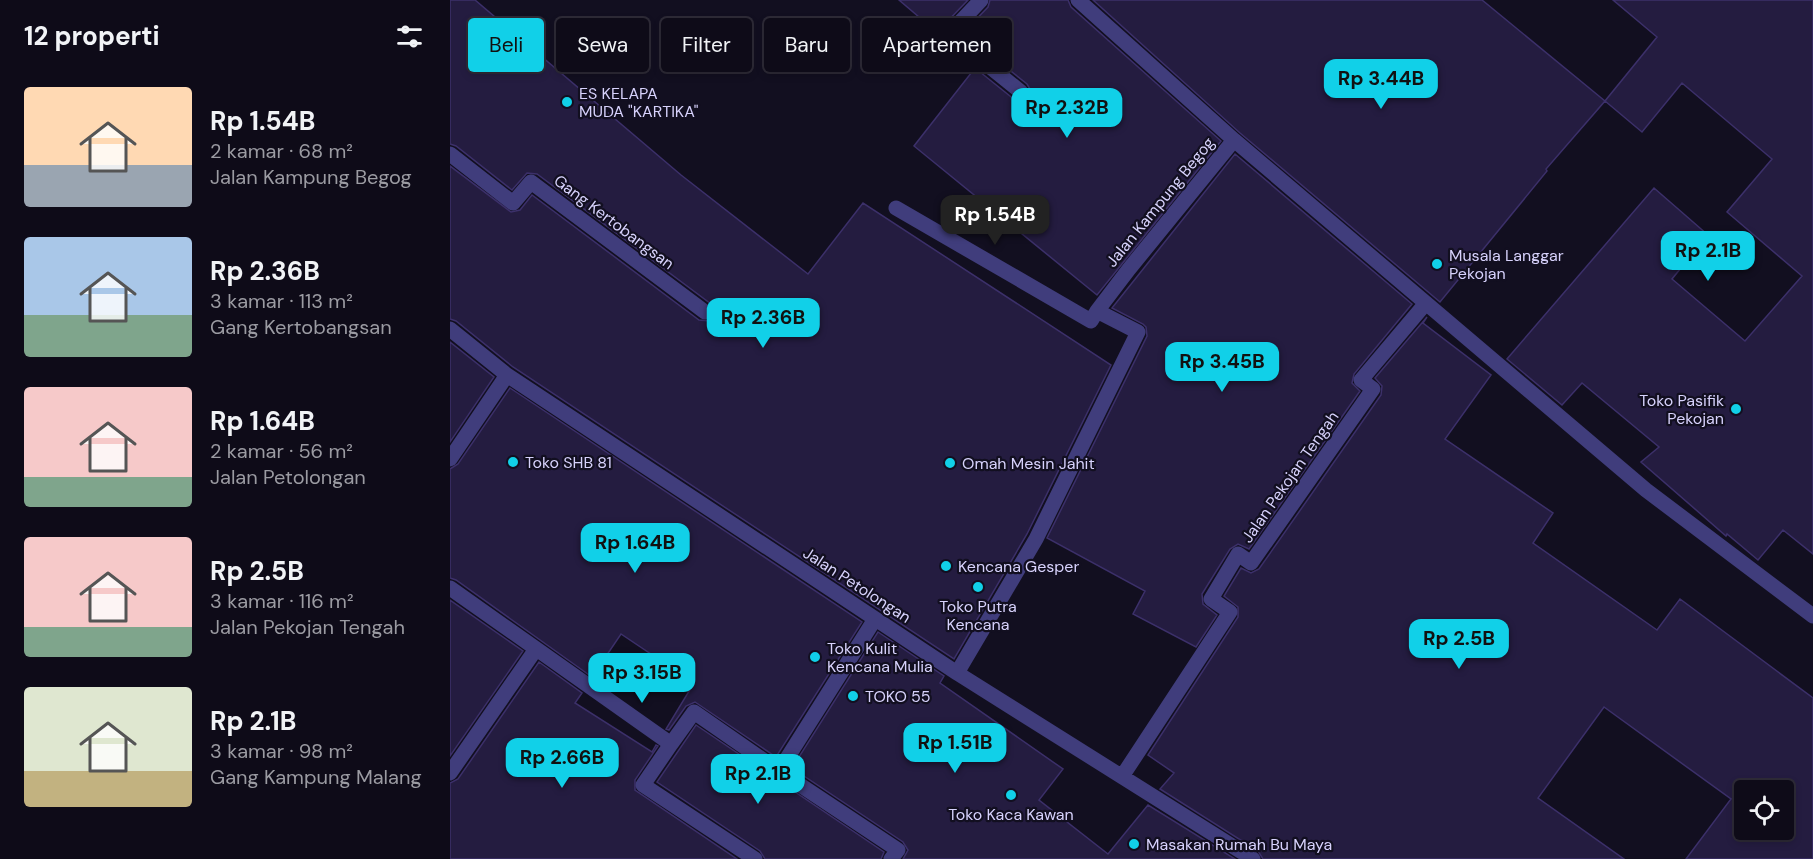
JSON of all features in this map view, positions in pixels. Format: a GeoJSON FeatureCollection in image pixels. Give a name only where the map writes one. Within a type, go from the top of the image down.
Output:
{"type":"FeatureCollection","features":[{"type":"Feature","properties":{"kind":"street"},"geometry":{"type":"LineString","coordinates":[[981,0],[950,34],[1020,92]]}},
{"type":"Feature","properties":{"kind":"street","name":"Jalan Kampung Begog"},"geometry":{"type":"LineString","coordinates":[[1078,0],[1234,140],[1097,310]]}},
{"type":"Feature","properties":{"kind":"street"},"geometry":{"type":"LineString","coordinates":[[1234,140],[1646,490],[1813,616]]}},
{"type":"Feature","properties":{"kind":"street","name":"Gang Kertobangsan"},"geometry":{"type":"LineString","coordinates":[[450,154],[513,203],[531,182],[705,312]]}},
{"type":"Feature","properties":{"kind":"street"},"geometry":{"type":"LineString","coordinates":[[896,208],[1091,321],[1097,310],[1138,332],[1036,539],[957,673]]}},
{"type":"Feature","properties":{"kind":"street","name":"Jalan Pekojan Tengah"},"geometry":{"type":"LineString","coordinates":[[1122,775],[1230,612],[1211,599],[1238,554],[1251,563],[1373,388],[1361,380],[1426,303]]}},
{"type":"Feature","properties":{"kind":"street","name":"Jalan Petolongan"},"geometry":{"type":"LineString","coordinates":[[450,329],[507,375],[875,619],[1253,859]]}},
{"type":"Feature","properties":{"kind":"street"},"geometry":{"type":"LineString","coordinates":[[450,459],[507,375]]}},
{"type":"Feature","properties":{"kind":"street"},"geometry":{"type":"LineString","coordinates":[[450,588],[671,744]]}},
{"type":"Feature","properties":{"kind":"street"},"geometry":{"type":"LineString","coordinates":[[779,771],[875,619]]}},
{"type":"Feature","properties":{"kind":"street"},"geometry":{"type":"LineString","coordinates":[[450,773],[536,650]]}},
{"type":"Feature","properties":{"kind":"street"},"geometry":{"type":"LineString","coordinates":[[755,859],[643,785],[694,712],[898,850],[891,859]]}},
{"type":"Feature","properties":{"kind":"building"},"geometry":{"type":"Polygon","coordinates":[[[450,0],[475,0],[496,18],[468,18],[468,72],[544,72],[544,59],[556,69],[556,72],[560,72],[681,175],[808,274],[863,203],[1111,365],[1027,534],[954,659],[513,367],[456,321],[450,319],[450,166],[511,212],[520,210],[532,195],[699,320],[709,321],[715,313],[711,304],[537,174],[527,173],[512,190],[456,146],[450,144],[450,0]]]}},
{"type":"Feature","properties":{"kind":"building"},"geometry":{"type":"Polygon","coordinates":[[[899,0],[968,0],[951,18],[920,18],[899,0]]]}},
{"type":"Feature","properties":{"kind":"building"},"geometry":{"type":"Polygon","coordinates":[[[990,0],[1068,0],[1071,7],[1221,141],[1097,295],[914,146],[972,72],[980,72],[1015,100],[1024,101],[1029,98],[1030,89],[1027,84],[1012,72],[1012,18],[977,18],[988,7],[990,0]]]}},
{"type":"Feature","properties":{"kind":"building"},"geometry":{"type":"Polygon","coordinates":[[[1093,0],[1482,0],[1605,101],[1546,169],[1547,171],[1440,302],[1240,133],[1093,0]]]}},
{"type":"Feature","properties":{"kind":"building"},"geometry":{"type":"Polygon","coordinates":[[[1613,0],[1813,0],[1813,554],[1783,530],[1758,560],[1727,534],[1726,536],[1641,462],[1659,447],[1582,383],[1562,405],[1507,359],[1654,188],[1708,235],[1672,279],[1745,341],[1802,276],[1727,212],[1772,159],[1682,83],[1642,132],[1605,101],[1657,37],[1613,0]]]}},
{"type":"Feature","properties":{"kind":"building"},"geometry":{"type":"Polygon","coordinates":[[[1235,154],[1412,304],[1354,374],[1352,383],[1360,391],[1249,549],[1238,544],[1230,549],[1202,594],[1203,604],[1217,615],[1196,647],[1133,614],[1145,591],[1047,538],[1147,336],[1146,327],[1143,324],[1112,308],[1235,154]]]}},
{"type":"Feature","properties":{"kind":"building"},"geometry":{"type":"Polygon","coordinates":[[[1427,317],[1423,323],[1491,375],[1445,439],[1553,513],[1533,543],[1657,630],[1680,599],[1813,698],[1813,859],[1686,859],[1731,799],[1604,707],[1538,798],[1624,859],[1263,859],[1258,851],[1160,789],[1174,773],[1148,755],[1238,617],[1238,607],[1224,596],[1241,568],[1251,573],[1259,569],[1381,395],[1382,386],[1375,378],[1427,317]]]}},
{"type":"Feature","properties":{"kind":"building"},"geometry":{"type":"Polygon","coordinates":[[[450,342],[494,377],[450,442],[450,342]]]}},
{"type":"Feature","properties":{"kind":"building"},"geometry":{"type":"Polygon","coordinates":[[[510,388],[862,622],[776,757],[695,702],[686,706],[669,730],[666,729],[694,683],[621,634],[592,677],[450,578],[450,469],[458,464],[510,388]]]}},
{"type":"Feature","properties":{"kind":"building"},"geometry":{"type":"Polygon","coordinates":[[[450,600],[523,651],[450,756],[450,600]]]}},
{"type":"Feature","properties":{"kind":"building"},"geometry":{"type":"Polygon","coordinates":[[[878,632],[944,676],[940,683],[1063,769],[1039,800],[1108,854],[1148,805],[1235,859],[903,859],[908,850],[903,842],[792,768],[878,632]]]}},
{"type":"Feature","properties":{"kind":"building"},"geometry":{"type":"Polygon","coordinates":[[[539,662],[582,693],[575,703],[652,752],[656,745],[658,746],[635,780],[635,790],[737,859],[450,859],[450,783],[458,779],[539,662]]]}},
{"type":"Feature","properties":{"kind":"building"},"geometry":{"type":"Polygon","coordinates":[[[696,725],[884,852],[881,859],[765,859],[760,851],[657,782],[696,725]]]}},
{"type":"Feature","properties":{"kind":"place","name":"ES KELAPA MUDA \"KARTIKA\""},"geometry":{"type":"Point","coordinates":[567,102]}},
{"type":"Feature","properties":{"kind":"place","name":"Musala Langgar Pekojan"},"geometry":{"type":"Point","coordinates":[1437,264]}},
{"type":"Feature","properties":{"kind":"place","name":"Toko Pasifik Pekojan"},"geometry":{"type":"Point","coordinates":[1736,409]}},
{"type":"Feature","properties":{"kind":"place","name":"Toko SHB 81"},"geometry":{"type":"Point","coordinates":[513,462]}},
{"type":"Feature","properties":{"kind":"place","name":"Omah Mesin Jahit"},"geometry":{"type":"Point","coordinates":[950,463]}},
{"type":"Feature","properties":{"kind":"place","name":"Kencana Gesper"},"geometry":{"type":"Point","coordinates":[946,566]}},
{"type":"Feature","properties":{"kind":"place","name":"Toko Putra Kencana"},"geometry":{"type":"Point","coordinates":[978,587]}},
{"type":"Feature","properties":{"kind":"place","name":"Toko Kulit Kencana Mulia"},"geometry":{"type":"Point","coordinates":[815,657]}},
{"type":"Feature","properties":{"kind":"place","name":"TOKO 55"},"geometry":{"type":"Point","coordinates":[853,696]}},
{"type":"Feature","properties":{"kind":"place","name":"Toko Kaca Kawan"},"geometry":{"type":"Point","coordinates":[1011,795]}},
{"type":"Feature","properties":{"kind":"place","name":"Masakan Rumah Bu Maya"},"geometry":{"type":"Point","coordinates":[1134,844]}}]}
